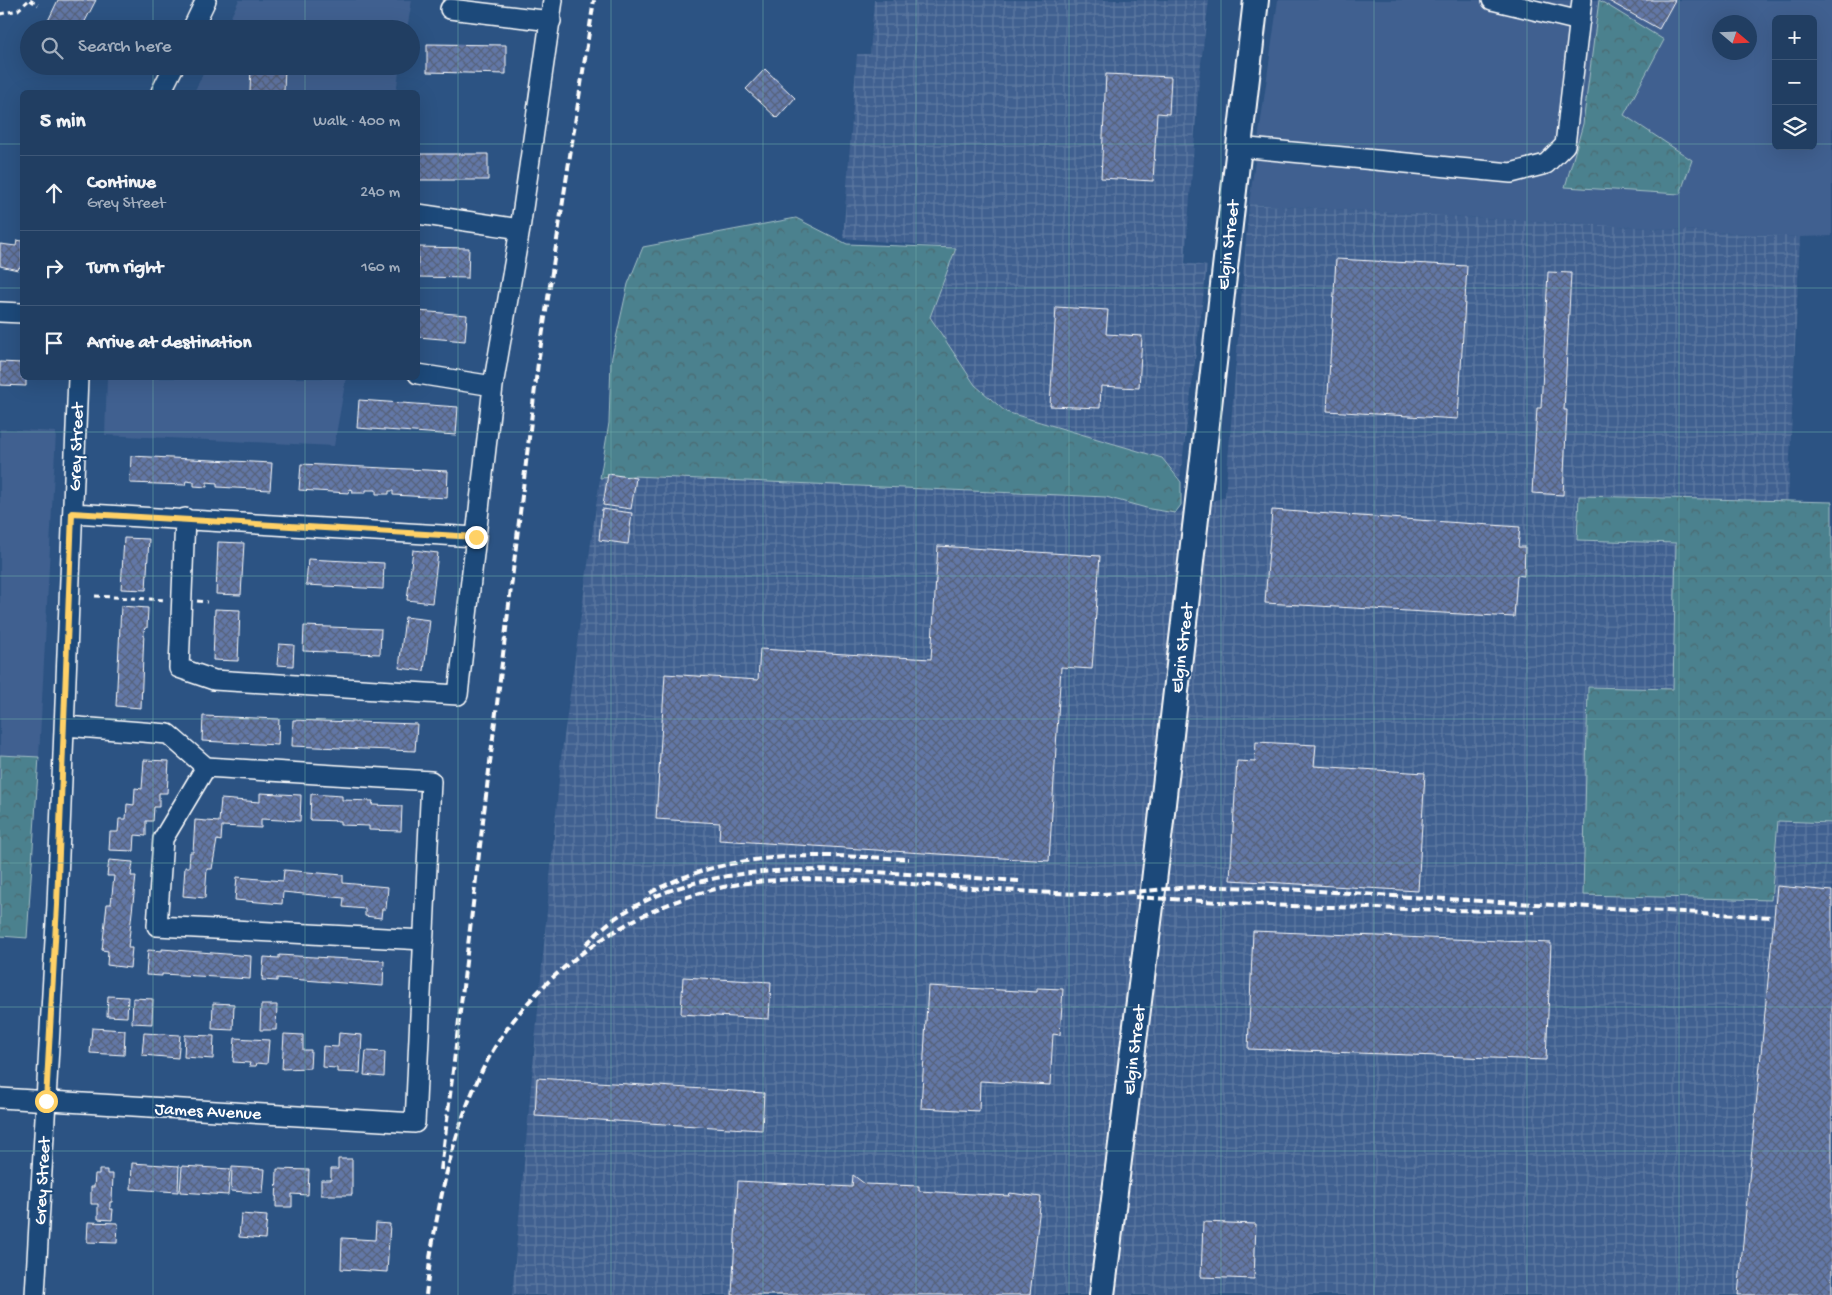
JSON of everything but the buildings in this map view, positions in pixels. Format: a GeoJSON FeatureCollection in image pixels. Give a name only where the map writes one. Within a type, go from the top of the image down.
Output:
{"type":"FeatureCollection","features":[{"type":"Feature","properties":{"kind":"main road","name":"Elgin Street"},"geometry":{"type":"LineString","coordinates":[[1102,1295],[1153,890],[1256,0]]}},
{"type":"Feature","properties":{"kind":"street"},"geometry":{"type":"LineString","coordinates":[[196,20],[206,0]]}},
{"type":"Feature","properties":{"kind":"street"},"geometry":{"type":"LineString","coordinates":[[186,518],[179,668],[214,680],[458,695],[493,386],[520,229],[553,0]]}},
{"type":"Feature","properties":{"kind":"street"},"geometry":{"type":"LineString","coordinates":[[1492,0],[1580,21]]}},
{"type":"Feature","properties":{"kind":"street"},"geometry":{"type":"LineString","coordinates":[[1239,147],[1511,174],[1546,164],[1565,145],[1582,0]]}},
{"type":"Feature","properties":{"kind":"street"},"geometry":{"type":"LineString","coordinates":[[450,9],[551,21]]}},
{"type":"Feature","properties":{"kind":"street"},"geometry":{"type":"LineString","coordinates":[[162,90],[170,75]]}},
{"type":"Feature","properties":{"kind":"street"},"geometry":{"type":"LineString","coordinates":[[420,214],[520,229]]}},
{"type":"Feature","properties":{"kind":"street"},"geometry":{"type":"LineString","coordinates":[[0,312],[20,312]]}},
{"type":"Feature","properties":{"kind":"street"},"geometry":{"type":"LineString","coordinates":[[420,374],[493,386]]}},
{"type":"Feature","properties":{"kind":"street","name":"Grey Street"},"geometry":{"type":"LineString","coordinates":[[35,1295],[65,726],[78,380]]}},
{"type":"Feature","properties":{"kind":"street"},"geometry":{"type":"LineString","coordinates":[[72,513],[186,518],[476,537]]}},
{"type":"Feature","properties":{"kind":"street"},"geometry":{"type":"LineString","coordinates":[[65,726],[168,734],[206,767],[431,781],[424,940],[157,926],[164,839],[206,767]]}},
{"type":"Feature","properties":{"kind":"street","name":"James Avenue"},"geometry":{"type":"LineString","coordinates":[[0,1098],[415,1123],[424,940]]}},
{"type":"Feature","properties":{"kind":"path"},"geometry":{"type":"LineString","coordinates":[[0,14],[18,10],[29,0],[38,5]]}},
{"type":"Feature","properties":{"kind":"path"},"geometry":{"type":"LineString","coordinates":[[95,596],[206,602]]}},
{"type":"Feature","properties":{"kind":"shaded area"},"geometry":{"type":"Polygon","coordinates":[[[239,0],[412,0],[409,20],[229,20],[239,0]]]}},
{"type":"Feature","properties":{"kind":"shaded area"},"geometry":{"type":"Polygon","coordinates":[[[874,0],[1209,0],[1199,79],[1185,263],[1207,266],[1180,479],[1162,458],[1006,412],[975,385],[930,317],[956,248],[843,238],[857,54],[870,54],[874,0]]]}},
{"type":"Feature","properties":{"kind":"shaded area"},"geometry":{"type":"Polygon","coordinates":[[[1278,0],[1832,0],[1832,236],[1800,237],[1249,204],[1278,0]]]}},
{"type":"Feature","properties":{"kind":"shaded area"},"geometry":{"type":"Polygon","coordinates":[[[202,75],[399,75],[396,90],[195,90],[202,75]]]}},
{"type":"Feature","properties":{"kind":"shaded area"},"geometry":{"type":"Polygon","coordinates":[[[1249,204],[1800,237],[1788,501],[1579,496],[1578,540],[1676,542],[1673,689],[1589,687],[1778,821],[1832,823],[1832,1295],[512,1295],[561,758],[600,478],[633,476],[1106,497],[1150,509],[1175,513],[1225,497],[1249,204]]]}},
{"type":"Feature","properties":{"kind":"shaded area"},"geometry":{"type":"Polygon","coordinates":[[[107,380],[346,380],[334,446],[105,435],[107,380]]]}},
{"type":"Feature","properties":{"kind":"shaded area"},"geometry":{"type":"Polygon","coordinates":[[[0,429],[56,432],[39,757],[0,755],[0,429]]]}},
{"type":"Feature","properties":{"kind":"green space"},"geometry":{"type":"Polygon","coordinates":[[[1599,0],[1664,40],[1624,115],[1692,160],[1680,194],[1565,187],[1583,124],[1599,0]]]}},
{"type":"Feature","properties":{"kind":"green space"},"geometry":{"type":"Polygon","coordinates":[[[796,218],[847,244],[956,248],[930,317],[975,385],[1006,412],[1162,458],[1181,482],[1181,505],[1175,513],[1150,509],[1106,497],[633,476],[600,478],[609,423],[611,361],[628,284],[643,247],[796,218]]]}},
{"type":"Feature","properties":{"kind":"green space"},"geometry":{"type":"Polygon","coordinates":[[[1579,496],[1832,502],[1832,823],[1778,821],[1771,900],[1583,895],[1588,687],[1673,689],[1676,543],[1577,540],[1579,496]]]}},
{"type":"Feature","properties":{"kind":"green space"},"geometry":{"type":"Polygon","coordinates":[[[0,755],[39,757],[27,938],[0,936],[0,755]]]}},
{"type":"Feature","properties":{"kind":"railway"},"geometry":{"type":"LineString","coordinates":[[441,1170],[538,363],[594,0]]}},
{"type":"Feature","properties":{"kind":"railway"},"geometry":{"type":"LineString","coordinates":[[650,893],[681,878],[712,868],[744,861],[809,856],[909,859]]}},
{"type":"Feature","properties":{"kind":"railway"},"geometry":{"type":"LineString","coordinates":[[586,944],[614,919],[646,901],[679,887],[750,873],[822,870],[858,871],[1019,881]]}},
{"type":"Feature","properties":{"kind":"railway"},"geometry":{"type":"LineString","coordinates":[[430,1258],[449,1162],[463,1116],[482,1071],[503,1035],[529,1001],[561,971],[596,944],[634,921],[673,902],[714,889],[771,880],[802,879],[1083,894],[1192,887],[1233,887],[1771,917]]}},
{"type":"Feature","properties":{"kind":"railway"},"geometry":{"type":"LineString","coordinates":[[1135,897],[1289,906],[1534,912]]}},
{"type":"Feature","properties":{"kind":"railway"},"geometry":{"type":"LineString","coordinates":[[426,1295],[431,1252]]}},
{"type":"Feature","properties":{"kind":"route"},"geometry":{"type":"LineString","coordinates":[[46,1101],[65,726],[72,513],[186,518],[476,537]]}}]}
